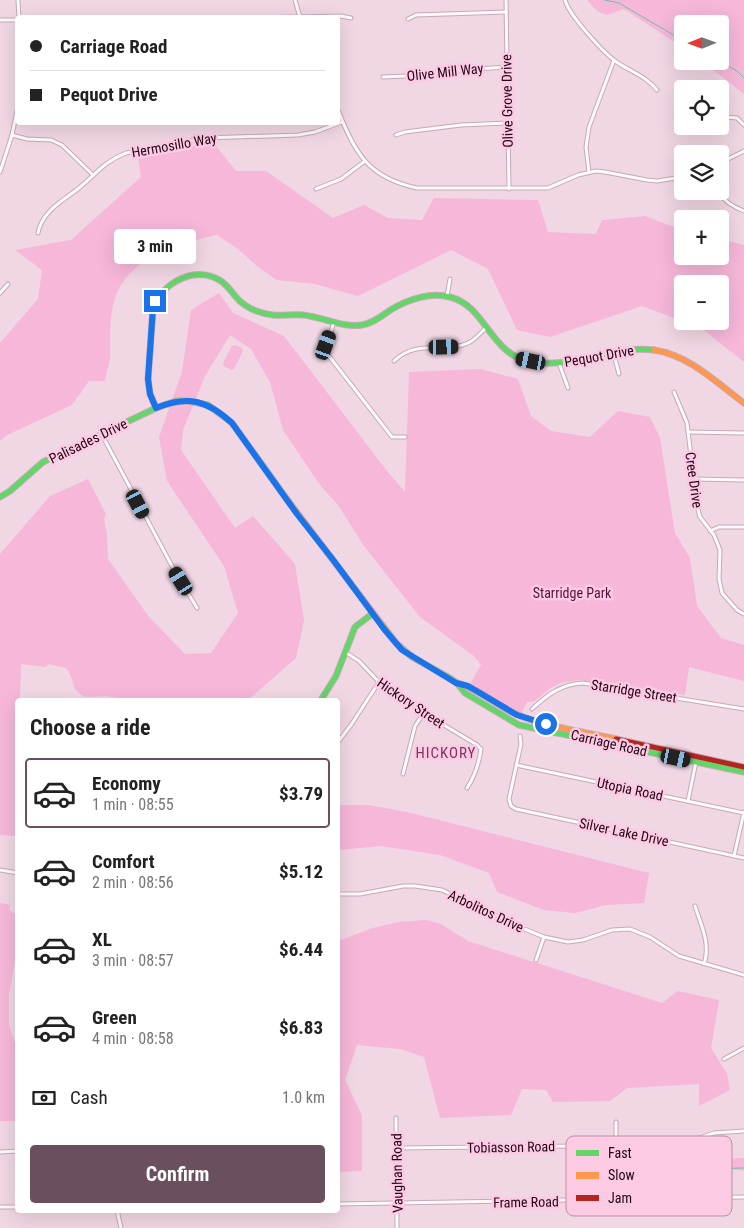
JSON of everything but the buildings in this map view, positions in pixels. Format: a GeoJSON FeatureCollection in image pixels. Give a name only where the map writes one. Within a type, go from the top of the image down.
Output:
{"type":"FeatureCollection","features":[{"type":"Feature","properties":{"kind":"street"},"geometry":{"type":"LineString","coordinates":[[18,0],[18,15]]}},
{"type":"Feature","properties":{"kind":"street"},"geometry":{"type":"LineString","coordinates":[[294,0],[299,15]]}},
{"type":"Feature","properties":{"kind":"street","name":"Olive Grove Drive"},"geometry":{"type":"LineString","coordinates":[[506,0],[509,189]]}},
{"type":"Feature","properties":{"kind":"street"},"geometry":{"type":"LineString","coordinates":[[565,0],[572,16],[614,60],[650,82],[656,90]]}},
{"type":"Feature","properties":{"kind":"street"},"geometry":{"type":"LineString","coordinates":[[408,19],[416,15],[506,12]]}},
{"type":"Feature","properties":{"kind":"street"},"geometry":{"type":"LineString","coordinates":[[340,16],[351,18]]}},
{"type":"Feature","properties":{"kind":"street"},"geometry":{"type":"LineString","coordinates":[[0,20],[15,19]]}},
{"type":"Feature","properties":{"kind":"street"},"geometry":{"type":"LineString","coordinates":[[589,172],[586,147],[589,127],[614,60]]}},
{"type":"Feature","properties":{"kind":"street","name":"Olive Mill Way"},"geometry":{"type":"LineString","coordinates":[[383,77],[506,67]]}},
{"type":"Feature","properties":{"kind":"street"},"geometry":{"type":"LineString","coordinates":[[340,116],[356,149],[365,161],[385,177],[404,185],[418,188],[548,188],[589,172],[606,172],[657,181],[674,178]]}},
{"type":"Feature","properties":{"kind":"street"},"geometry":{"type":"LineString","coordinates":[[729,117],[737,118],[744,125]]}},
{"type":"Feature","properties":{"kind":"street"},"geometry":{"type":"LineString","coordinates":[[0,172],[15,120]]}},
{"type":"Feature","properties":{"kind":"street"},"geometry":{"type":"LineString","coordinates":[[396,135],[405,132],[461,125],[507,123]]}},
{"type":"Feature","properties":{"kind":"street","name":"Hermosillo Way"},"geometry":{"type":"LineString","coordinates":[[38,233],[40,225],[50,211],[115,158],[126,153],[204,138],[298,135],[315,132],[334,125]]}},
{"type":"Feature","properties":{"kind":"street"},"geometry":{"type":"LineString","coordinates":[[12,135],[27,139],[51,140],[62,145],[93,175]]}},
{"type":"Feature","properties":{"kind":"street"},"geometry":{"type":"LineString","coordinates":[[729,158],[744,151]]}},
{"type":"Feature","properties":{"kind":"street"},"geometry":{"type":"LineString","coordinates":[[316,189],[341,179],[365,161]]}},
{"type":"Feature","properties":{"kind":"street"},"geometry":{"type":"LineString","coordinates":[[724,200],[744,211]]}},
{"type":"Feature","properties":{"kind":"street","name":"Pequot Drive"},"geometry":{"type":"LineString","coordinates":[[156,408],[150,394],[148,379],[153,308],[159,295],[169,284],[188,276],[202,274],[221,281],[242,303],[253,310],[269,315],[302,315],[350,325],[363,325],[378,319],[402,304],[423,297],[447,297],[465,304],[506,351],[518,358],[545,364],[559,363],[613,351],[646,348],[663,352],[688,363],[744,403]]}},
{"type":"Feature","properties":{"kind":"street"},"geometry":{"type":"LineString","coordinates":[[447,297],[450,279]]}},
{"type":"Feature","properties":{"kind":"street"},"geometry":{"type":"LineString","coordinates":[[0,293],[8,284]]}},
{"type":"Feature","properties":{"kind":"street"},"geometry":{"type":"LineString","coordinates":[[334,322],[326,345],[325,351],[328,356],[392,437],[405,438]]}},
{"type":"Feature","properties":{"kind":"street"},"geometry":{"type":"LineString","coordinates":[[394,361],[402,354],[419,349],[459,346],[469,342],[486,328]]}},
{"type":"Feature","properties":{"kind":"street"},"geometry":{"type":"LineString","coordinates":[[613,351],[618,374]]}},
{"type":"Feature","properties":{"kind":"street"},"geometry":{"type":"LineString","coordinates":[[559,363],[568,388]]}},
{"type":"Feature","properties":{"kind":"street","name":"Cree Drive"},"geometry":{"type":"LineString","coordinates":[[674,392],[685,416],[696,506],[700,517],[714,535],[720,550],[719,579],[722,593],[737,610],[744,614]]}},
{"type":"Feature","properties":{"kind":"street","name":"Carriage Road"},"geometry":{"type":"LineString","coordinates":[[156,408],[176,401],[199,402],[208,405],[232,423],[297,514],[372,614],[402,650],[456,683],[465,693],[517,724],[546,727],[744,772]]}},
{"type":"Feature","properties":{"kind":"street","name":"Palisades Drive"},"geometry":{"type":"LineString","coordinates":[[0,497],[10,491],[44,462],[156,408]]}},
{"type":"Feature","properties":{"kind":"street"},"geometry":{"type":"LineString","coordinates":[[688,432],[744,433]]}},
{"type":"Feature","properties":{"kind":"street"},"geometry":{"type":"LineString","coordinates":[[101,433],[173,568],[197,608]]}},
{"type":"Feature","properties":{"kind":"street"},"geometry":{"type":"LineString","coordinates":[[694,479],[744,480]]}},
{"type":"Feature","properties":{"kind":"street"},"geometry":{"type":"LineString","coordinates":[[710,531],[719,527],[744,527]]}},
{"type":"Feature","properties":{"kind":"street"},"geometry":{"type":"LineString","coordinates":[[322,698],[336,676],[355,627],[372,614]]}},
{"type":"Feature","properties":{"kind":"street","name":"Hickory Street"},"geometry":{"type":"LineString","coordinates":[[345,652],[359,661],[379,682],[481,749],[473,779],[467,788]]}},
{"type":"Feature","properties":{"kind":"street"},"geometry":{"type":"LineString","coordinates":[[340,739],[379,682]]}},
{"type":"Feature","properties":{"kind":"street","name":"Carriage Road"},"geometry":{"type":"LineString","coordinates":[[456,683],[468,686],[517,715],[546,727]]}},
{"type":"Feature","properties":{"kind":"street","name":"Starridge Street"},"geometry":{"type":"LineString","coordinates":[[532,709],[548,694],[562,687],[583,683],[744,709]]}},
{"type":"Feature","properties":{"kind":"street"},"geometry":{"type":"LineString","coordinates":[[486,706],[490,699]]}},
{"type":"Feature","properties":{"kind":"street"},"geometry":{"type":"LineString","coordinates":[[403,774],[415,726],[424,713]]}},
{"type":"Feature","properties":{"kind":"street"},"geometry":{"type":"LineString","coordinates":[[516,765],[521,744],[520,736]]}},
{"type":"Feature","properties":{"kind":"street"},"geometry":{"type":"LineString","coordinates":[[688,801],[696,760]]}},
{"type":"Feature","properties":{"kind":"street","name":"Carriage Road"},"geometry":{"type":"LineString","coordinates":[[696,760],[744,767]]}},
{"type":"Feature","properties":{"kind":"street","name":"Silver Lake Drive"},"geometry":{"type":"LineString","coordinates":[[516,765],[509,799],[511,806],[516,809],[744,858]]}},
{"type":"Feature","properties":{"kind":"street","name":"Utopia Road"},"geometry":{"type":"LineString","coordinates":[[516,765],[744,812]]}},
{"type":"Feature","properties":{"kind":"street"},"geometry":{"type":"LineString","coordinates":[[734,856],[744,812]]}},
{"type":"Feature","properties":{"kind":"street"},"geometry":{"type":"LineString","coordinates":[[0,870],[15,872]]}},
{"type":"Feature","properties":{"kind":"street","name":"Arbolitos Drive"},"geometry":{"type":"LineString","coordinates":[[340,894],[360,894],[403,886],[442,890],[544,937],[568,942],[583,940],[612,930],[630,929],[650,937],[679,956],[744,974]]}},
{"type":"Feature","properties":{"kind":"street"},"geometry":{"type":"LineString","coordinates":[[695,906],[707,948],[704,964]]}},
{"type":"Feature","properties":{"kind":"street"},"geometry":{"type":"LineString","coordinates":[[536,960],[544,937]]}},
{"type":"Feature","properties":{"kind":"street"},"geometry":{"type":"LineString","coordinates":[[724,1059],[744,1048]]}},
{"type":"Feature","properties":{"kind":"street","name":"Vaughan Road"},"geometry":{"type":"LineString","coordinates":[[396,1118],[397,1228]]}},
{"type":"Feature","properties":{"kind":"street"},"geometry":{"type":"LineString","coordinates":[[616,1122],[616,1136]]}},
{"type":"Feature","properties":{"kind":"street","name":"Tobiasson Road"},"geometry":{"type":"LineString","coordinates":[[705,1136],[714,1133],[744,1131]]}},
{"type":"Feature","properties":{"kind":"street","name":"Tobiasson Road"},"geometry":{"type":"LineString","coordinates":[[396,1148],[566,1146]]}},
{"type":"Feature","properties":{"kind":"street"},"geometry":{"type":"LineString","coordinates":[[0,1152],[15,1151]]}},
{"type":"Feature","properties":{"kind":"street","name":"Frame Road"},"geometry":{"type":"LineString","coordinates":[[340,1204],[566,1201]]}},
{"type":"Feature","properties":{"kind":"street"},"geometry":{"type":"LineString","coordinates":[[0,1207],[15,1207]]}},
{"type":"Feature","properties":{"kind":"street"},"geometry":{"type":"LineString","coordinates":[[118,1213],[120,1228]]}},
{"type":"Feature","properties":{"kind":"green space"},"geometry":{"type":"Polygon","coordinates":[[[587,0],[744,0],[744,94],[729,82],[729,80],[726,80],[713,70],[729,70],[729,15],[674,15],[674,42],[624,9],[607,15],[597,11],[587,0]]]}},
{"type":"Feature","properties":{"kind":"green space"},"geometry":{"type":"Polygon","coordinates":[[[213,142],[236,171],[266,171],[333,218],[364,205],[388,218],[422,220],[434,198],[538,200],[548,232],[596,234],[602,220],[645,216],[674,227],[674,265],[729,265],[729,241],[744,245],[744,362],[704,330],[729,330],[729,275],[674,275],[674,318],[642,306],[550,337],[517,330],[488,269],[451,250],[358,296],[315,284],[277,280],[217,235],[167,250],[151,257],[137,267],[117,293],[112,311],[110,358],[105,381],[89,381],[72,405],[7,435],[0,441],[0,343],[38,299],[42,270],[15,250],[71,240],[141,177],[138,157],[213,142]]]}},
{"type":"Feature","properties":{"kind":"green space","name":"Starridge Park"},"geometry":{"type":"Polygon","coordinates":[[[219,293],[233,313],[284,336],[405,492],[409,372],[480,369],[518,379],[531,416],[551,431],[590,437],[618,411],[650,417],[660,438],[675,533],[690,558],[697,606],[721,638],[744,645],[744,681],[689,667],[685,695],[579,680],[560,683],[549,689],[535,701],[527,702],[521,714],[470,684],[481,665],[474,656],[420,617],[364,546],[338,505],[320,485],[283,430],[270,382],[251,349],[230,335],[205,376],[183,430],[181,450],[235,528],[253,516],[295,564],[304,620],[296,658],[250,698],[86,697],[75,689],[66,668],[49,664],[45,667],[21,664],[20,698],[15,698],[15,836],[0,835],[0,554],[50,496],[88,479],[106,514],[104,519],[108,559],[149,617],[185,654],[211,653],[238,613],[224,566],[167,481],[159,437],[182,372],[191,310],[219,293]]]}},
{"type":"Feature","properties":{"kind":"green space"},"geometry":{"type":"Polygon","coordinates":[[[235,345],[242,348],[243,351],[234,369],[231,370],[224,366],[223,363],[232,346],[235,345]]]}},
{"type":"Feature","properties":{"kind":"green space"},"geometry":{"type":"Polygon","coordinates":[[[340,805],[368,805],[407,812],[649,873],[644,903],[606,905],[575,913],[544,910],[497,892],[489,873],[440,855],[381,846],[340,850],[340,805]]]}},
{"type":"Feature","properties":{"kind":"green space"},"geometry":{"type":"Polygon","coordinates":[[[0,903],[10,905],[9,910],[15,914],[15,960],[9,995],[9,1026],[15,1042],[15,1121],[0,1121],[0,903]]]}},
{"type":"Feature","properties":{"kind":"green space"},"geometry":{"type":"Polygon","coordinates":[[[426,920],[441,924],[468,941],[662,1003],[678,991],[719,1000],[711,1048],[727,1074],[730,1090],[699,1106],[699,1084],[627,1088],[610,1101],[553,1102],[546,1090],[522,1089],[511,1115],[440,1118],[424,1057],[400,1049],[357,1045],[345,1080],[362,1115],[362,1171],[340,1172],[340,940],[373,928],[399,922],[426,920]]]}},
{"type":"Feature","properties":{"kind":"green space"},"geometry":{"type":"Polygon","coordinates":[[[744,1158],[744,1171],[732,1169],[732,1159],[744,1158]]]}},
{"type":"Feature","properties":{"kind":"waterway"},"geometry":{"type":"LineString","coordinates":[[605,0],[619,3],[674,35]]}},
{"type":"Feature","properties":{"kind":"waterway"},"geometry":{"type":"LineString","coordinates":[[729,67],[744,78]]}},
{"type":"Feature","properties":{"kind":"waterway"},"geometry":{"type":"LineString","coordinates":[[732,1168],[744,1168]]}},
{"type":"Feature","properties":{"kind":"traffic: fast"},"geometry":{"type":"LineString","coordinates":[[156,408],[150,394],[148,379],[153,308],[164,291],[172,284],[191,276],[211,276],[221,281],[240,301],[258,311],[273,315],[310,316],[355,326],[370,322],[413,299],[435,295],[450,297],[463,303],[473,311],[499,343],[509,352],[522,359],[538,363],[567,362],[624,350],[654,350]]}},
{"type":"Feature","properties":{"kind":"traffic: fast"},"geometry":{"type":"LineString","coordinates":[[0,497],[10,491],[43,462],[156,408],[176,401],[188,401],[208,405],[232,423],[289,502]]}},
{"type":"Feature","properties":{"kind":"traffic: fast"},"geometry":{"type":"LineString","coordinates":[[322,698],[336,676],[355,627],[372,614]]}},
{"type":"Feature","properties":{"kind":"traffic: fast"},"geometry":{"type":"LineString","coordinates":[[383,626],[396,643],[412,657],[448,677],[457,683],[465,693],[519,725],[744,772]]}},
{"type":"Feature","properties":{"kind":"traffic: slow"},"geometry":{"type":"LineString","coordinates":[[654,350],[667,353],[691,364],[744,403]]}},
{"type":"Feature","properties":{"kind":"traffic: slow"},"geometry":{"type":"LineString","coordinates":[[289,502],[383,626]]}},
{"type":"Feature","properties":{"kind":"traffic: slow"},"geometry":{"type":"LineString","coordinates":[[457,683],[473,689],[510,711],[529,719],[616,739]]}},
{"type":"Feature","properties":{"kind":"traffic: jam"},"geometry":{"type":"LineString","coordinates":[[616,739],[744,767]]}},
{"type":"Feature","properties":{"kind":"district","name":"HICKORY"},"geometry":{"type":"Point","coordinates":[446,753]}},
{"type":"Feature","properties":{"kind":"route"},"geometry":{"type":"LineString","coordinates":[[155,301],[148,388],[156,408],[176,401],[188,401],[208,405],[221,413],[232,423],[297,514],[372,614],[402,650],[456,683],[468,686],[517,715],[546,724]]}}]}
